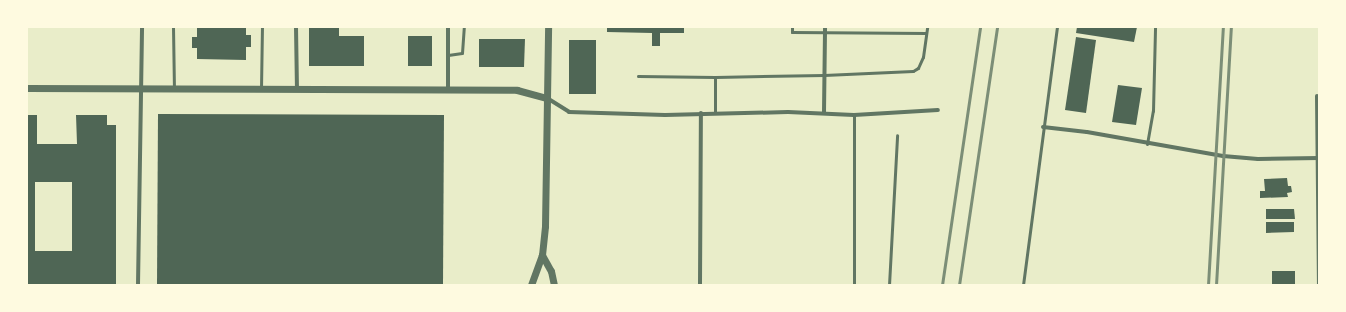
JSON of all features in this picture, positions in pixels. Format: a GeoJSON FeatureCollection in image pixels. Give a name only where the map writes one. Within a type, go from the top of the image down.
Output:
{"type":"FeatureCollection","features":[{"type":"Feature","properties":{"kind":"street"},"geometry":{"type":"LineString","coordinates":[[138,285],[142,27]]}},
{"type":"Feature","properties":{"kind":"street"},"geometry":{"type":"LineString","coordinates":[[296,27],[297,89]]}},
{"type":"Feature","properties":{"kind":"street"},"geometry":{"type":"LineString","coordinates":[[448,27],[448,90]]}},
{"type":"Feature","properties":{"kind":"street"},"geometry":{"type":"LineString","coordinates":[[531,285],[542,254],[546,187],[548,27]]}},
{"type":"Feature","properties":{"kind":"street"},"geometry":{"type":"LineString","coordinates":[[824,29],[824,113]]}},
{"type":"Feature","properties":{"kind":"street"},"geometry":{"type":"LineString","coordinates":[[27,88],[517,90],[546,98],[569,112],[665,115],[701,113],[824,113],[854,115],[938,110]]}},
{"type":"Feature","properties":{"kind":"street"},"geometry":{"type":"LineString","coordinates":[[1317,96],[1318,285]]}},
{"type":"Feature","properties":{"kind":"street"},"geometry":{"type":"LineString","coordinates":[[700,285],[701,113]]}},
{"type":"Feature","properties":{"kind":"street"},"geometry":{"type":"LineString","coordinates":[[1043,127],[1087,132],[1147,144],[1223,156],[1258,159],[1318,158]]}},
{"type":"Feature","properties":{"kind":"street"},"geometry":{"type":"LineString","coordinates":[[542,254],[551,271],[554,285]]}},
{"type":"Feature","properties":{"kind":"lane"},"geometry":{"type":"LineString","coordinates":[[173,27],[174,89]]}},
{"type":"Feature","properties":{"kind":"lane"},"geometry":{"type":"LineString","coordinates":[[261,89],[262,27]]}},
{"type":"Feature","properties":{"kind":"lane"},"geometry":{"type":"LineString","coordinates":[[448,55],[462,54],[464,27]]}},
{"type":"Feature","properties":{"kind":"lane"},"geometry":{"type":"LineString","coordinates":[[792,27],[792,32],[824,29],[926,33]]}},
{"type":"Feature","properties":{"kind":"lane"},"geometry":{"type":"LineString","coordinates":[[638,76],[715,77],[824,75],[913,71],[918,68],[923,57],[927,27]]}},
{"type":"Feature","properties":{"kind":"lane"},"geometry":{"type":"LineString","coordinates":[[1024,285],[1057,27]]}},
{"type":"Feature","properties":{"kind":"lane"},"geometry":{"type":"LineString","coordinates":[[1147,144],[1153,111],[1155,27]]}},
{"type":"Feature","properties":{"kind":"lane"},"geometry":{"type":"LineString","coordinates":[[715,77],[715,113]]}},
{"type":"Feature","properties":{"kind":"lane"},"geometry":{"type":"LineString","coordinates":[[854,115],[854,285]]}},
{"type":"Feature","properties":{"kind":"lane"},"geometry":{"type":"LineString","coordinates":[[889,285],[897,135]]}},
{"type":"Feature","properties":{"kind":"building"},"geometry":{"type":"Polygon","coordinates":[[[197,27],[246,27],[246,35],[251,35],[251,47],[246,47],[246,60],[197,59],[197,48],[192,48],[192,37],[197,37],[197,27]]]}},
{"type":"Feature","properties":{"kind":"building"},"geometry":{"type":"Polygon","coordinates":[[[309,27],[339,27],[339,36],[364,36],[364,66],[309,66],[309,27]]]}},
{"type":"Feature","properties":{"kind":"building"},"geometry":{"type":"Polygon","coordinates":[[[607,27],[684,27],[684,33],[660,33],[660,46],[652,46],[652,33],[607,32],[607,27]]]}},
{"type":"Feature","properties":{"kind":"building"},"geometry":{"type":"Polygon","coordinates":[[[1077,27],[1137,27],[1134,42],[1076,33],[1077,27]]]}},
{"type":"Feature","properties":{"kind":"building"},"geometry":{"type":"Polygon","coordinates":[[[408,36],[432,36],[432,66],[408,66],[408,36]]]}},
{"type":"Feature","properties":{"kind":"building"},"geometry":{"type":"Polygon","coordinates":[[[1076,37],[1096,40],[1086,113],[1065,110],[1076,37]]]}},
{"type":"Feature","properties":{"kind":"building"},"geometry":{"type":"Polygon","coordinates":[[[479,39],[525,39],[524,67],[479,67],[479,39]]]}},
{"type":"Feature","properties":{"kind":"building"},"geometry":{"type":"Polygon","coordinates":[[[569,40],[596,40],[596,94],[569,94],[569,40]]]}},
{"type":"Feature","properties":{"kind":"building"},"geometry":{"type":"Polygon","coordinates":[[[1118,85],[1142,88],[1136,125],[1112,122],[1118,85]]]}},
{"type":"Feature","properties":{"kind":"building"},"geometry":{"type":"Polygon","coordinates":[[[158,114],[444,115],[443,285],[157,285],[158,114]]]}},
{"type":"Feature","properties":{"kind":"building"},"geometry":{"type":"Polygon","coordinates":[[[27,115],[37,115],[37,144],[77,144],[76,115],[107,115],[107,125],[116,125],[116,285],[27,285],[27,115]],[[35,182],[35,251],[72,251],[72,182],[35,182]]]}},
{"type":"Feature","properties":{"kind":"building"},"geometry":{"type":"Polygon","coordinates":[[[1287,178],[1288,186],[1291,186],[1292,192],[1287,193],[1288,197],[1260,198],[1260,191],[1265,191],[1264,179],[1287,178]]]}},
{"type":"Feature","properties":{"kind":"building"},"geometry":{"type":"Polygon","coordinates":[[[1266,209],[1294,209],[1295,219],[1266,219],[1266,209]]]}},
{"type":"Feature","properties":{"kind":"building"},"geometry":{"type":"Polygon","coordinates":[[[1266,222],[1294,222],[1294,232],[1266,233],[1266,222]]]}},
{"type":"Feature","properties":{"kind":"building"},"geometry":{"type":"Polygon","coordinates":[[[1272,271],[1295,271],[1295,285],[1272,285],[1272,271]]]}},
{"type":"Feature","properties":{"kind":"railway"},"geometry":{"type":"LineString","coordinates":[[942,285],[980,27]]}},
{"type":"Feature","properties":{"kind":"railway"},"geometry":{"type":"LineString","coordinates":[[959,285],[997,27]]}},
{"type":"Feature","properties":{"kind":"railway"},"geometry":{"type":"LineString","coordinates":[[1208,285],[1223,27]]}},
{"type":"Feature","properties":{"kind":"railway"},"geometry":{"type":"LineString","coordinates":[[1216,285],[1231,27]]}}]}
